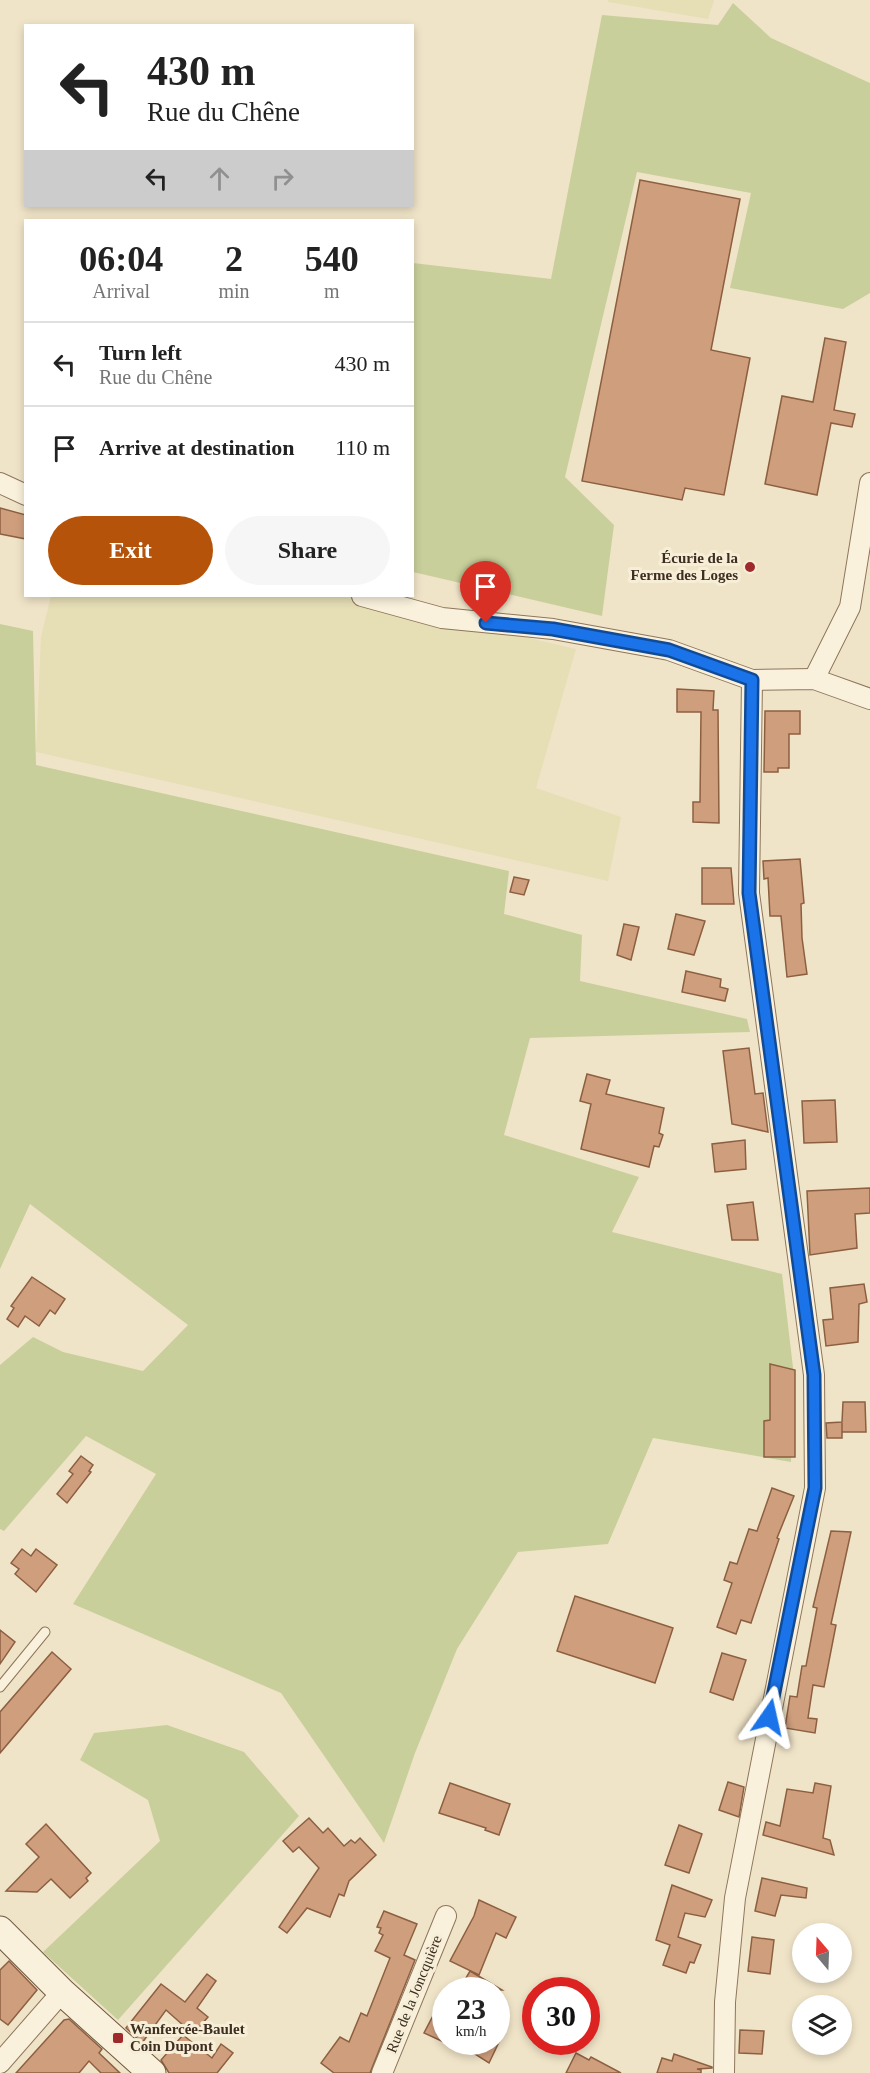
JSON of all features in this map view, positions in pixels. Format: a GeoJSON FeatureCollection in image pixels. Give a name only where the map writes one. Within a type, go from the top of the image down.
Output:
{"type":"FeatureCollection","features":[{"type":"Feature","properties":{"kind":"main road"},"geometry":{"type":"LineString","coordinates":[[0,1930],[62,1992],[152,2073]]}},
{"type":"Feature","properties":{"kind":"street"},"geometry":{"type":"LineString","coordinates":[[0,483],[24,494]]}},
{"type":"Feature","properties":{"kind":"street"},"geometry":{"type":"LineString","coordinates":[[814,680],[850,607],[870,483]]}},
{"type":"Feature","properties":{"kind":"street"},"geometry":{"type":"LineString","coordinates":[[366,597],[442,618],[553,629],[669,650],[752,680],[814,680],[870,699]]}},
{"type":"Feature","properties":{"kind":"street"},"geometry":{"type":"LineString","coordinates":[[724,2073],[725,2002],[735,1898],[815,1488],[814,1375],[749,893],[752,680]]}},
{"type":"Feature","properties":{"kind":"street","name":"Rue de la Joncquière"},"geometry":{"type":"LineString","coordinates":[[382,2073],[446,1916]]}},
{"type":"Feature","properties":{"kind":"street"},"geometry":{"type":"LineString","coordinates":[[0,2063],[62,1992]]}},
{"type":"Feature","properties":{"kind":"lane"},"geometry":{"type":"LineString","coordinates":[[0,1687],[45,1632]]}},
{"type":"Feature","properties":{"kind":"shaded area"},"geometry":{"type":"Polygon","coordinates":[[[608,0],[714,0],[708,19],[608,2],[608,0]]]}},
{"type":"Feature","properties":{"kind":"shaded area"},"geometry":{"type":"Polygon","coordinates":[[[51,597],[352,597],[576,649],[536,788],[621,817],[608,881],[36,752],[41,637],[51,597]]]}},
{"type":"Feature","properties":{"kind":"green space"},"geometry":{"type":"Polygon","coordinates":[[[733,3],[771,38],[870,83],[870,293],[843,309],[730,288],[751,193],[637,172],[565,477],[614,525],[602,616],[414,572],[414,263],[551,279],[602,15],[718,25],[733,3]]]}},
{"type":"Feature","properties":{"kind":"green space"},"geometry":{"type":"Polygon","coordinates":[[[0,624],[33,631],[36,765],[509,871],[504,914],[582,935],[580,981],[747,1019],[750,1032],[530,1038],[504,1135],[639,1177],[612,1232],[782,1274],[794,1376],[791,1462],[653,1438],[608,1544],[518,1552],[457,1649],[415,1753],[384,1843],[281,1693],[73,1604],[156,1474],[86,1436],[4,1531],[0,1529],[0,1365],[33,1337],[63,1352],[143,1371],[188,1325],[30,1204],[0,1269],[0,624]]]}},
{"type":"Feature","properties":{"kind":"green space"},"geometry":{"type":"Polygon","coordinates":[[[167,1725],[244,1752],[299,1816],[118,2020],[43,1952],[160,1841],[148,1800],[80,1760],[94,1733],[167,1725]]]}},
{"type":"Feature","properties":{"kind":"building"},"geometry":{"type":"Polygon","coordinates":[[[640,180],[740,199],[711,350],[750,358],[724,495],[685,488],[682,500],[582,481],[640,180]]]}},
{"type":"Feature","properties":{"kind":"building"},"geometry":{"type":"Polygon","coordinates":[[[825,338],[846,342],[834,410],[855,414],[852,427],[831,423],[817,495],[765,484],[782,396],[813,402],[825,338]]]}},
{"type":"Feature","properties":{"kind":"building"},"geometry":{"type":"Polygon","coordinates":[[[0,508],[24,514],[24,539],[0,534],[0,508]]]}},
{"type":"Feature","properties":{"kind":"building"},"geometry":{"type":"Polygon","coordinates":[[[677,689],[714,691],[713,710],[718,710],[719,823],[693,822],[693,802],[700,802],[701,712],[677,712],[677,689]]]}},
{"type":"Feature","properties":{"kind":"building"},"geometry":{"type":"Polygon","coordinates":[[[765,711],[800,711],[800,734],[789,734],[789,768],[778,768],[778,772],[764,772],[765,711]]]}},
{"type":"Feature","properties":{"kind":"building"},"geometry":{"type":"Polygon","coordinates":[[[800,859],[804,903],[801,904],[802,938],[807,974],[787,977],[781,916],[770,916],[768,878],[764,879],[763,861],[800,859]]]}},
{"type":"Feature","properties":{"kind":"building"},"geometry":{"type":"Polygon","coordinates":[[[702,868],[731,868],[734,904],[702,904],[702,868]]]}},
{"type":"Feature","properties":{"kind":"building"},"geometry":{"type":"Polygon","coordinates":[[[514,877],[529,880],[524,895],[510,892],[514,877]]]}},
{"type":"Feature","properties":{"kind":"building"},"geometry":{"type":"Polygon","coordinates":[[[676,914],[705,921],[694,955],[668,949],[676,914]]]}},
{"type":"Feature","properties":{"kind":"building"},"geometry":{"type":"Polygon","coordinates":[[[624,924],[639,927],[631,960],[617,955],[624,924]]]}},
{"type":"Feature","properties":{"kind":"building"},"geometry":{"type":"Polygon","coordinates":[[[686,971],[721,979],[720,987],[728,989],[725,1001],[682,992],[686,971]]]}},
{"type":"Feature","properties":{"kind":"building"},"geometry":{"type":"Polygon","coordinates":[[[749,1048],[755,1094],[763,1093],[768,1132],[732,1124],[723,1051],[749,1048]]]}},
{"type":"Feature","properties":{"kind":"building"},"geometry":{"type":"Polygon","coordinates":[[[587,1074],[610,1080],[606,1094],[664,1108],[659,1133],[663,1135],[659,1147],[654,1146],[649,1167],[581,1149],[591,1104],[580,1101],[587,1074]]]}},
{"type":"Feature","properties":{"kind":"building"},"geometry":{"type":"Polygon","coordinates":[[[835,1100],[837,1142],[804,1143],[802,1101],[835,1100]]]}},
{"type":"Feature","properties":{"kind":"building"},"geometry":{"type":"Polygon","coordinates":[[[745,1140],[746,1169],[715,1172],[712,1144],[745,1140]]]}},
{"type":"Feature","properties":{"kind":"building"},"geometry":{"type":"Polygon","coordinates":[[[870,1188],[870,1213],[855,1214],[857,1248],[810,1255],[807,1191],[870,1188]]]}},
{"type":"Feature","properties":{"kind":"building"},"geometry":{"type":"Polygon","coordinates":[[[753,1202],[758,1240],[732,1240],[727,1205],[753,1202]]]}},
{"type":"Feature","properties":{"kind":"building"},"geometry":{"type":"Polygon","coordinates":[[[32,1277],[65,1299],[55,1314],[50,1310],[39,1326],[25,1316],[18,1327],[7,1319],[14,1308],[11,1306],[32,1277]]]}},
{"type":"Feature","properties":{"kind":"building"},"geometry":{"type":"Polygon","coordinates":[[[864,1284],[867,1302],[859,1304],[858,1342],[826,1346],[823,1320],[833,1319],[830,1288],[864,1284]]]}},
{"type":"Feature","properties":{"kind":"building"},"geometry":{"type":"Polygon","coordinates":[[[770,1364],[795,1370],[795,1457],[764,1457],[764,1421],[770,1420],[770,1364]]]}},
{"type":"Feature","properties":{"kind":"building"},"geometry":{"type":"Polygon","coordinates":[[[843,1402],[865,1402],[866,1432],[842,1432],[842,1438],[827,1438],[826,1423],[842,1422],[843,1402]]]}},
{"type":"Feature","properties":{"kind":"building"},"geometry":{"type":"Polygon","coordinates":[[[81,1456],[93,1465],[89,1471],[91,1472],[67,1503],[57,1494],[73,1474],[69,1471],[81,1456]]]}},
{"type":"Feature","properties":{"kind":"building"},"geometry":{"type":"Polygon","coordinates":[[[772,1488],[794,1496],[777,1538],[779,1539],[751,1623],[741,1620],[736,1634],[717,1627],[732,1583],[724,1580],[730,1562],[737,1564],[749,1529],[757,1531],[772,1488]]]}},
{"type":"Feature","properties":{"kind":"building"},"geometry":{"type":"Polygon","coordinates":[[[831,1531],[851,1532],[831,1624],[836,1625],[824,1687],[813,1685],[808,1718],[817,1719],[815,1733],[785,1728],[790,1696],[797,1697],[802,1666],[806,1666],[817,1608],[813,1607],[831,1531]]]}},
{"type":"Feature","properties":{"kind":"building"},"geometry":{"type":"Polygon","coordinates":[[[22,1549],[31,1556],[36,1549],[57,1565],[36,1592],[15,1574],[19,1569],[11,1563],[22,1549]]]}},
{"type":"Feature","properties":{"kind":"building"},"geometry":{"type":"Polygon","coordinates":[[[575,1596],[673,1628],[655,1683],[557,1651],[575,1596]]]}},
{"type":"Feature","properties":{"kind":"building"},"geometry":{"type":"Polygon","coordinates":[[[0,1630],[15,1642],[0,1664],[0,1630]]]}},
{"type":"Feature","properties":{"kind":"building"},"geometry":{"type":"Polygon","coordinates":[[[52,1652],[71,1669],[0,1753],[0,1712],[52,1652]]]}},
{"type":"Feature","properties":{"kind":"building"},"geometry":{"type":"Polygon","coordinates":[[[722,1653],[746,1660],[733,1700],[710,1692],[722,1653]]]}},
{"type":"Feature","properties":{"kind":"building"},"geometry":{"type":"Polygon","coordinates":[[[728,1782],[744,1787],[739,1817],[719,1810],[728,1782]]]}},
{"type":"Feature","properties":{"kind":"building"},"geometry":{"type":"Polygon","coordinates":[[[450,1783],[510,1804],[499,1835],[485,1830],[486,1828],[439,1813],[450,1783]]]}},
{"type":"Feature","properties":{"kind":"building"},"geometry":{"type":"Polygon","coordinates":[[[815,1783],[831,1786],[823,1838],[830,1840],[834,1855],[763,1835],[766,1822],[780,1826],[787,1789],[813,1793],[815,1783]]]}},
{"type":"Feature","properties":{"kind":"building"},"geometry":{"type":"Polygon","coordinates":[[[309,1818],[323,1833],[328,1828],[344,1846],[351,1840],[355,1843],[360,1838],[376,1855],[349,1881],[344,1896],[339,1894],[330,1917],[307,1908],[287,1933],[279,1927],[319,1868],[299,1847],[293,1852],[283,1841],[309,1818]]]}},
{"type":"Feature","properties":{"kind":"building"},"geometry":{"type":"Polygon","coordinates":[[[46,1824],[91,1873],[86,1878],[88,1881],[70,1898],[51,1879],[37,1892],[6,1891],[39,1857],[26,1844],[46,1824]]]}},
{"type":"Feature","properties":{"kind":"building"},"geometry":{"type":"Polygon","coordinates":[[[679,1825],[702,1834],[689,1873],[665,1865],[679,1825]]]}},
{"type":"Feature","properties":{"kind":"building"},"geometry":{"type":"Polygon","coordinates":[[[762,1878],[807,1888],[806,1898],[781,1895],[775,1916],[755,1911],[762,1878]]]}},
{"type":"Feature","properties":{"kind":"building"},"geometry":{"type":"Polygon","coordinates":[[[672,1885],[712,1900],[705,1917],[685,1913],[678,1937],[701,1945],[694,1963],[690,1962],[686,1973],[663,1965],[670,1945],[656,1940],[672,1885]]]}},
{"type":"Feature","properties":{"kind":"building"},"geometry":{"type":"Polygon","coordinates":[[[479,1900],[516,1917],[506,1938],[496,1933],[479,1975],[450,1961],[474,1916],[479,1900]]]}},
{"type":"Feature","properties":{"kind":"building"},"geometry":{"type":"Polygon","coordinates":[[[384,1911],[417,1924],[404,1955],[415,1960],[370,2073],[334,2073],[321,2063],[340,2037],[349,2042],[361,2013],[367,2016],[390,1958],[375,1951],[383,1935],[379,1933],[381,1928],[377,1927],[384,1911]]]}},
{"type":"Feature","properties":{"kind":"building"},"geometry":{"type":"Polygon","coordinates":[[[752,1937],[774,1940],[770,1974],[748,1971],[752,1937]]]}},
{"type":"Feature","properties":{"kind":"building"},"geometry":{"type":"Polygon","coordinates":[[[9,1961],[37,1990],[8,2025],[0,2019],[0,1970],[9,1961]]]}},
{"type":"Feature","properties":{"kind":"building"},"geometry":{"type":"Polygon","coordinates":[[[470,1971],[480,1977],[467,1977],[470,1971]]]}},
{"type":"Feature","properties":{"kind":"building"},"geometry":{"type":"Polygon","coordinates":[[[207,1974],[216,1981],[197,2008],[208,2017],[193,2034],[166,2010],[142,2043],[126,2028],[161,1984],[185,2002],[207,1974]]]}},
{"type":"Feature","properties":{"kind":"building"},"geometry":{"type":"Polygon","coordinates":[[[432,2018],[432,2037],[424,2033],[432,2018]]]}},
{"type":"Feature","properties":{"kind":"building"},"geometry":{"type":"Polygon","coordinates":[[[69,2019],[102,2049],[99,2053],[120,2073],[101,2073],[89,2061],[79,2073],[16,2073],[64,2020],[69,2019]]]}},
{"type":"Feature","properties":{"kind":"building"},"geometry":{"type":"Polygon","coordinates":[[[740,2030],[764,2031],[762,2054],[739,2053],[740,2030]]]}},
{"type":"Feature","properties":{"kind":"building"},"geometry":{"type":"Polygon","coordinates":[[[183,2035],[212,2058],[221,2044],[233,2053],[217,2073],[169,2073],[161,2060],[183,2035]]]}},
{"type":"Feature","properties":{"kind":"building"},"geometry":{"type":"Polygon","coordinates":[[[674,2054],[712,2068],[697,2069],[701,2070],[701,2073],[657,2073],[662,2058],[672,2061],[674,2054]]]}},
{"type":"Feature","properties":{"kind":"building"},"geometry":{"type":"Polygon","coordinates":[[[476,2055],[493,2055],[489,2063],[476,2055]]]}},
{"type":"Feature","properties":{"kind":"building"},"geometry":{"type":"Polygon","coordinates":[[[575,2055],[580,2055],[589,2060],[591,2057],[621,2073],[566,2073],[575,2055]]]}},
{"type":"Feature","properties":{"kind":"place","name":"Écurie de la Ferme des Loges"},"geometry":{"type":"Point","coordinates":[750,567]}},
{"type":"Feature","properties":{"kind":"place","name":"Wanfercée-Baulet Coin Dupont"},"geometry":{"type":"Point","coordinates":[118,2038]}},
{"type":"Feature","properties":{"kind":"route"},"geometry":{"type":"LineString","coordinates":[[486,623],[553,629],[669,650],[752,680],[749,893],[814,1375],[815,1488],[769,1717]]}}]}
